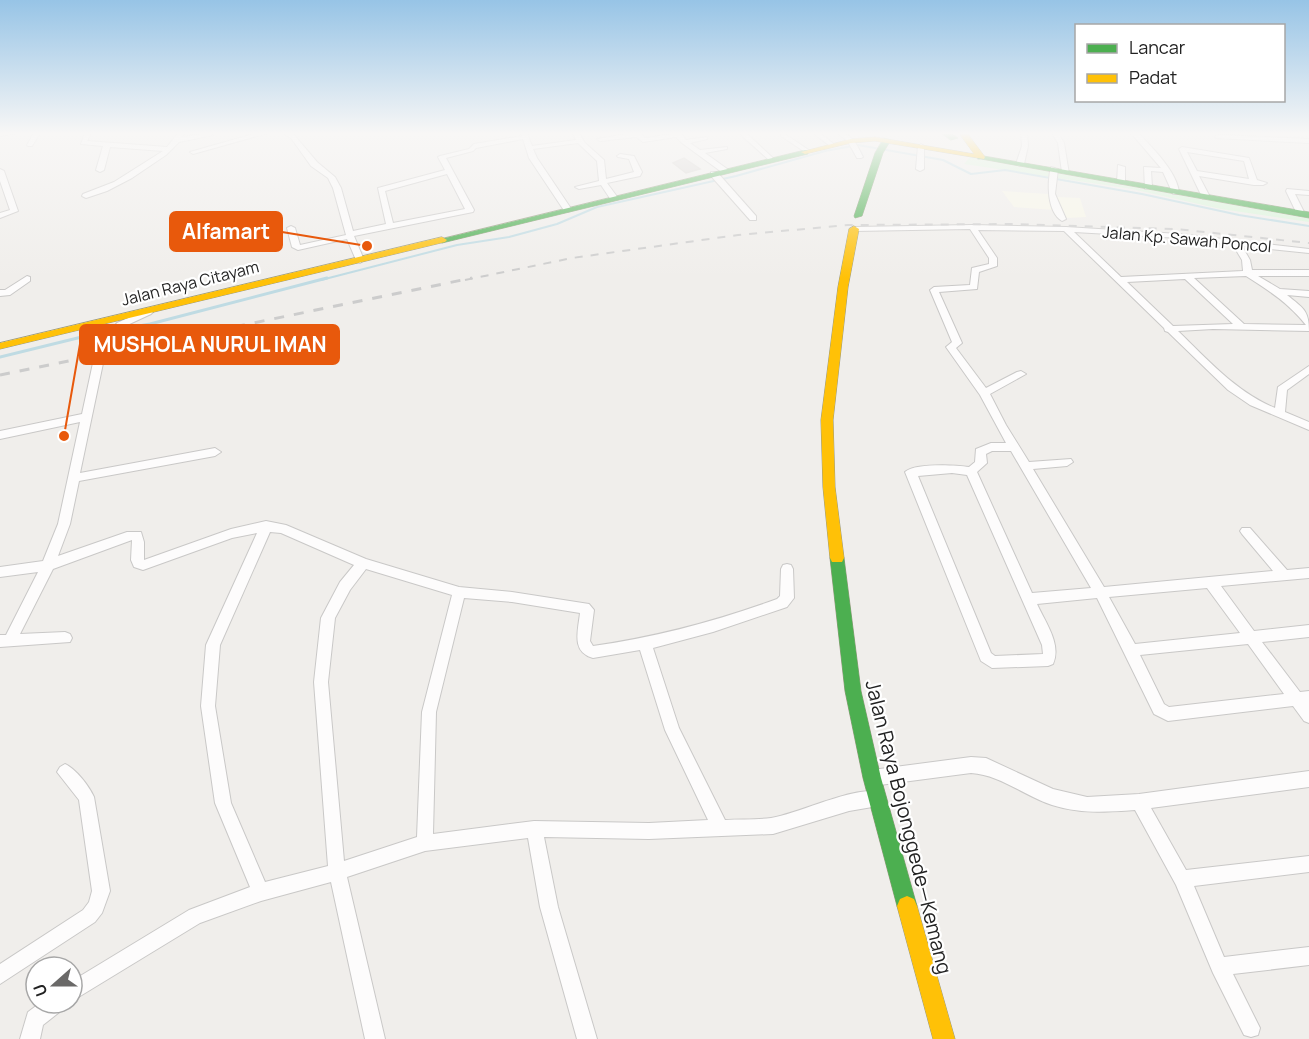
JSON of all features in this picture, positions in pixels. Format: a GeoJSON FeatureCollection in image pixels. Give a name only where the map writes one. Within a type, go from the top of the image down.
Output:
{"type":"FeatureCollection","features":[{"type":"Feature","properties":{"kind":"main road","name":"Jalan Raya Citayam"},"geometry":{"type":"LineString","coordinates":[[0,346],[686,181]]}},
{"type":"Feature","properties":{"kind":"main road","name":"Jalan Raya Bojonggede—Kemang"},"geometry":{"type":"LineString","coordinates":[[870,181],[856,222],[830,386],[827,420],[829,487],[853,691],[872,778],[944,1039]]}},
{"type":"Feature","properties":{"kind":"main road","name":"Jalan Raya Citayam"},"geometry":{"type":"LineString","coordinates":[[1117,181],[1305,214]]}},
{"type":"Feature","properties":{"kind":"street"},"geometry":{"type":"LineString","coordinates":[[0,216],[14,211],[2,181]]}},
{"type":"Feature","properties":{"kind":"street"},"geometry":{"type":"LineString","coordinates":[[86,196],[100,193],[118,181]]}},
{"type":"Feature","properties":{"kind":"street"},"geometry":{"type":"LineString","coordinates":[[332,181],[342,200],[350,235],[360,260]]}},
{"type":"Feature","properties":{"kind":"street"},"geometry":{"type":"LineString","coordinates":[[390,225],[381,189],[409,181]]}},
{"type":"Feature","properties":{"kind":"street"},"geometry":{"type":"LineString","coordinates":[[291,228],[298,248],[390,225],[470,210],[455,181]]}},
{"type":"Feature","properties":{"kind":"street"},"geometry":{"type":"LineString","coordinates":[[548,181],[568,210]]}},
{"type":"Feature","properties":{"kind":"street"},"geometry":{"type":"LineString","coordinates":[[723,181],[753,218]]}},
{"type":"Feature","properties":{"kind":"street"},"geometry":{"type":"LineString","coordinates":[[1054,181],[1051,194],[1062,219]]}},
{"type":"Feature","properties":{"kind":"street"},"geometry":{"type":"LineString","coordinates":[[1148,181],[1148,187]]}},
{"type":"Feature","properties":{"kind":"street"},"geometry":{"type":"LineString","coordinates":[[1172,181],[1176,192]]}},
{"type":"Feature","properties":{"kind":"street"},"geometry":{"type":"LineString","coordinates":[[1200,181],[1206,197]]}},
{"type":"Feature","properties":{"kind":"street"},"geometry":{"type":"LineString","coordinates":[[1245,181],[1263,183]]}},
{"type":"Feature","properties":{"kind":"street"},"geometry":{"type":"LineString","coordinates":[[579,187],[603,182],[614,198]]}},
{"type":"Feature","properties":{"kind":"street"},"geometry":{"type":"LineString","coordinates":[[1305,214],[1290,191],[1309,193]]}},
{"type":"Feature","properties":{"kind":"street"},"geometry":{"type":"LineString","coordinates":[[0,199],[9,197]]}},
{"type":"Feature","properties":{"kind":"street","name":"Jalan Kp. Sawah Poncol"},"geometry":{"type":"LineString","coordinates":[[856,222],[1150,234],[1309,251]]}},
{"type":"Feature","properties":{"kind":"street"},"geometry":{"type":"LineString","coordinates":[[972,227],[993,258],[993,266],[975,270],[974,287],[934,290],[957,343],[951,347],[959,362],[984,393],[1003,430],[1101,594],[1132,650],[1159,709],[1168,714],[1303,699]]}},
{"type":"Feature","properties":{"kind":"street"},"geometry":{"type":"LineString","coordinates":[[1066,229],[1232,388],[1254,403],[1309,426]]}},
{"type":"Feature","properties":{"kind":"street"},"geometry":{"type":"LineString","coordinates":[[1236,243],[1246,260],[1248,273],[1278,291],[1300,310],[1309,323]]}},
{"type":"Feature","properties":{"kind":"street"},"geometry":{"type":"LineString","coordinates":[[1119,280],[1248,273],[1309,273]]}},
{"type":"Feature","properties":{"kind":"street"},"geometry":{"type":"LineString","coordinates":[[1187,276],[1242,327]]}},
{"type":"Feature","properties":{"kind":"street"},"geometry":{"type":"LineString","coordinates":[[0,293],[7,293],[27,279]]}},
{"type":"Feature","properties":{"kind":"street"},"geometry":{"type":"LineString","coordinates":[[1278,291],[1309,294]]}},
{"type":"Feature","properties":{"kind":"street"},"geometry":{"type":"LineString","coordinates":[[5,640],[48,565],[64,524],[99,355],[120,325],[150,309]]}},
{"type":"Feature","properties":{"kind":"street"},"geometry":{"type":"LineString","coordinates":[[1168,329],[1309,328]]}},
{"type":"Feature","properties":{"kind":"street"},"geometry":{"type":"LineString","coordinates":[[1280,414],[1282,389],[1308,370]]}},
{"type":"Feature","properties":{"kind":"street"},"geometry":{"type":"LineString","coordinates":[[984,393],[1021,374]]}},
{"type":"Feature","properties":{"kind":"street"},"geometry":{"type":"LineString","coordinates":[[0,435],[87,417]]}},
{"type":"Feature","properties":{"kind":"street"},"geometry":{"type":"LineString","coordinates":[[971,471],[1049,645],[1048,660],[992,662],[986,657],[911,472],[952,469],[971,471],[981,463],[980,452],[985,448],[1014,447]]}},
{"type":"Feature","properties":{"kind":"street"},"geometry":{"type":"LineString","coordinates":[[75,478],[215,452]]}},
{"type":"Feature","properties":{"kind":"street"},"geometry":{"type":"LineString","coordinates":[[1025,466],[1067,462]]}},
{"type":"Feature","properties":{"kind":"street"},"geometry":{"type":"LineString","coordinates":[[261,892],[223,803],[208,706],[213,645],[266,526]]}},
{"type":"Feature","properties":{"kind":"street"},"geometry":{"type":"LineString","coordinates":[[0,572],[48,565],[131,535],[137,535],[138,563],[143,565],[245,530],[266,526],[282,528],[363,563],[459,592],[512,597],[586,609],[583,642],[589,651],[593,652],[645,643],[782,603],[787,598],[787,569]]}},
{"type":"Feature","properties":{"kind":"street"},"geometry":{"type":"LineString","coordinates":[[1246,531],[1285,576]]}},
{"type":"Feature","properties":{"kind":"street"},"geometry":{"type":"LineString","coordinates":[[363,563],[345,586],[328,618],[321,682],[337,872],[375,1039]]}},
{"type":"Feature","properties":{"kind":"street"},"geometry":{"type":"LineString","coordinates":[[1029,599],[1309,573]]}},
{"type":"Feature","properties":{"kind":"street"},"geometry":{"type":"LineString","coordinates":[[1210,583],[1250,636],[1303,699],[1309,716]]}},
{"type":"Feature","properties":{"kind":"street"},"geometry":{"type":"LineString","coordinates":[[425,843],[429,712],[459,592]]}},
{"type":"Feature","properties":{"kind":"street"},"geometry":{"type":"LineString","coordinates":[[1132,650],[1309,631]]}},
{"type":"Feature","properties":{"kind":"street"},"geometry":{"type":"LineString","coordinates":[[5,640],[64,638]]}},
{"type":"Feature","properties":{"kind":"street"},"geometry":{"type":"LineString","coordinates":[[645,643],[672,730],[721,829]]}},
{"type":"Feature","properties":{"kind":"street"},"geometry":{"type":"LineString","coordinates":[[872,778],[971,765],[986,766],[1052,797],[1087,805],[1139,802],[1309,779]]}},
{"type":"Feature","properties":{"kind":"street"},"geometry":{"type":"LineString","coordinates":[[0,975],[89,916],[100,898],[101,891],[86,797],[65,772]]}},
{"type":"Feature","properties":{"kind":"street"},"geometry":{"type":"LineString","coordinates":[[84,985],[195,916],[261,892],[337,872],[425,843],[534,829],[649,831],[773,826],[849,803],[878,799]]}},
{"type":"Feature","properties":{"kind":"street"},"geometry":{"type":"LineString","coordinates":[[1139,802],[1182,879],[1219,967],[1251,1028]]}},
{"type":"Feature","properties":{"kind":"street"},"geometry":{"type":"LineString","coordinates":[[534,829],[549,907],[587,1039]]}},
{"type":"Feature","properties":{"kind":"street"},"geometry":{"type":"LineString","coordinates":[[1182,879],[1309,864]]}},
{"type":"Feature","properties":{"kind":"street"},"geometry":{"type":"LineString","coordinates":[[1219,967],[1309,956]]}},
{"type":"Feature","properties":{"kind":"street"},"geometry":{"type":"LineString","coordinates":[[30,1039],[35,1018],[39,1015]]}},
{"type":"Feature","properties":{"kind":"shaded area"},"geometry":{"type":"Polygon","coordinates":[[[1002,191],[1049,194],[1055,210],[1014,207],[1002,191]]]}},
{"type":"Feature","properties":{"kind":"shaded area"},"geometry":{"type":"Polygon","coordinates":[[[1055,197],[1080,198],[1086,217],[1067,218],[1055,197]]]}},
{"type":"Feature","properties":{"kind":"green space"},"geometry":{"type":"Polygon","coordinates":[[[1082,181],[1115,181],[1309,216],[1309,222],[1221,209],[1132,189],[1082,181]]]}},
{"type":"Feature","properties":{"kind":"waterway"},"geometry":{"type":"LineString","coordinates":[[321,280],[457,245],[509,237],[557,224],[597,207],[711,181]]}},
{"type":"Feature","properties":{"kind":"waterway"},"geometry":{"type":"LineString","coordinates":[[1071,181],[1239,215],[1309,226]]}},
{"type":"Feature","properties":{"kind":"waterway"},"geometry":{"type":"LineString","coordinates":[[0,357],[98,333],[150,324],[327,278]]}},
{"type":"Feature","properties":{"kind":"railway"},"geometry":{"type":"LineString","coordinates":[[465,280],[572,258],[738,235],[848,225],[1014,224],[1176,229],[1309,243]]}},
{"type":"Feature","properties":{"kind":"railway"},"geometry":{"type":"LineString","coordinates":[[0,375],[472,278]]}},
{"type":"Feature","properties":{"kind":"traffic: fast"},"geometry":{"type":"LineString","coordinates":[[442,240],[683,181]]}},
{"type":"Feature","properties":{"kind":"traffic: fast"},"geometry":{"type":"LineString","coordinates":[[858,216],[870,181]]}},
{"type":"Feature","properties":{"kind":"traffic: fast"},"geometry":{"type":"LineString","coordinates":[[1119,181],[1309,215]]}},
{"type":"Feature","properties":{"kind":"traffic: fast"},"geometry":{"type":"LineString","coordinates":[[837,558],[853,691],[872,778],[907,906]]}},
{"type":"Feature","properties":{"kind":"traffic: slow"},"geometry":{"type":"LineString","coordinates":[[837,558],[829,487],[827,420],[843,287],[854,229]]}},
{"type":"Feature","properties":{"kind":"traffic: slow"},"geometry":{"type":"LineString","coordinates":[[0,346],[442,240]]}},
{"type":"Feature","properties":{"kind":"traffic: slow"},"geometry":{"type":"LineString","coordinates":[[907,906],[944,1039]]}},
{"type":"Feature","properties":{"kind":"place","name":"Alfamart"},"geometry":{"type":"Point","coordinates":[367,246]}},
{"type":"Feature","properties":{"kind":"place","name":"MUSHOLA NURUL IMAN"},"geometry":{"type":"Point","coordinates":[64,436]}}]}
